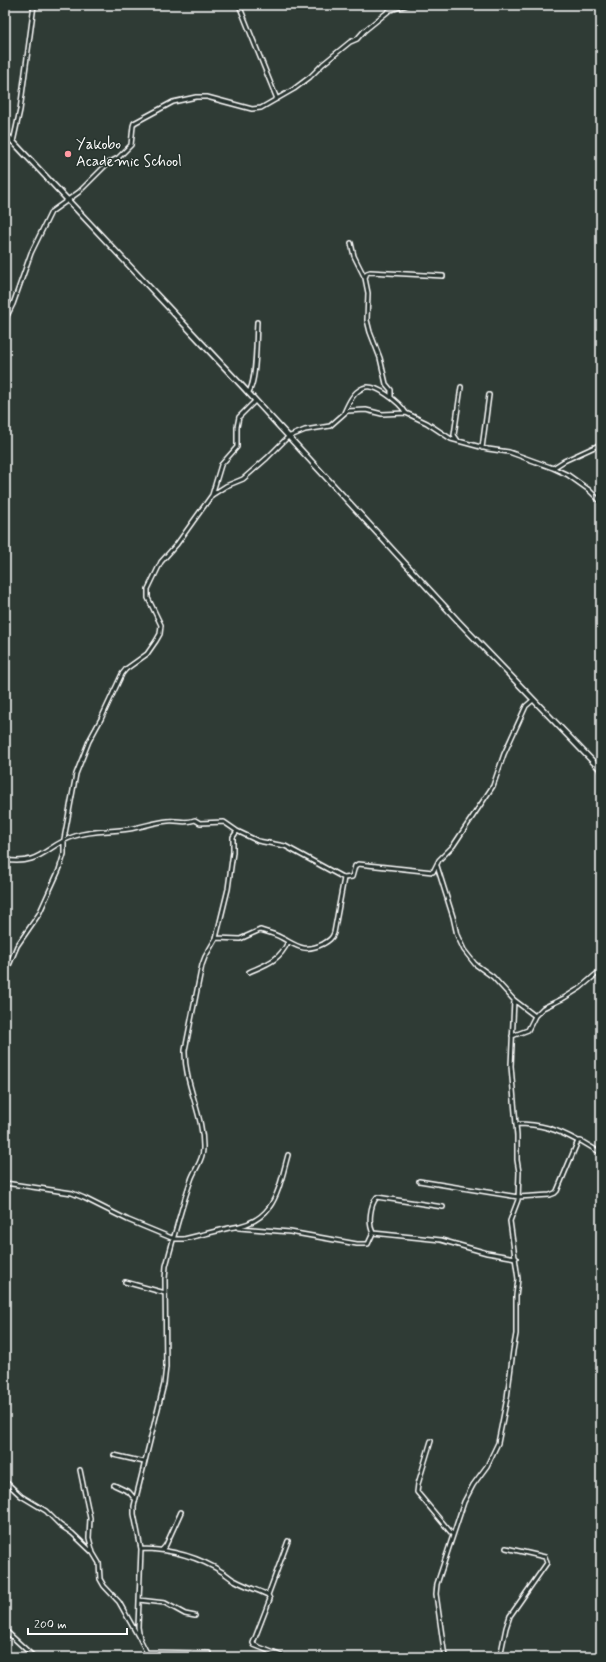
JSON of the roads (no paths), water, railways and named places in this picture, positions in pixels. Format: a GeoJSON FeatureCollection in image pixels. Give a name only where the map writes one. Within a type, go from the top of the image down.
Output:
{"type":"FeatureCollection","features":[{"type":"Feature","properties":{"kind":"street"},"geometry":{"type":"LineString","coordinates":[[13,142],[20,110],[34,5]]}},
{"type":"Feature","properties":{"kind":"street"},"geometry":{"type":"LineString","coordinates":[[239,5],[277,99]]}},
{"type":"Feature","properties":{"kind":"street"},"geometry":{"type":"LineString","coordinates":[[5,320],[13,304],[26,266],[44,224],[51,212],[68,201],[108,163],[118,158],[131,146],[134,123],[173,102],[200,97],[256,109],[267,105],[310,77],[323,64],[350,42],[357,39],[364,31],[385,14],[393,9],[407,5]]}},
{"type":"Feature","properties":{"kind":"street"},"geometry":{"type":"LineString","coordinates":[[5,133],[533,700],[601,770]]}},
{"type":"Feature","properties":{"kind":"street"},"geometry":{"type":"LineString","coordinates":[[351,243],[354,256],[365,278],[368,293],[367,320],[380,358],[386,384],[391,390],[391,397]]}},
{"type":"Feature","properties":{"kind":"street"},"geometry":{"type":"LineString","coordinates":[[365,278],[366,274],[370,272],[443,276]]}},
{"type":"Feature","properties":{"kind":"street"},"geometry":{"type":"LineString","coordinates":[[248,393],[252,389],[257,322]]}},
{"type":"Feature","properties":{"kind":"street"},"geometry":{"type":"LineString","coordinates":[[212,495],[226,486],[243,479],[288,437],[305,430],[330,426],[344,413],[357,392],[364,387],[373,388],[391,397],[398,402],[406,413]]}},
{"type":"Feature","properties":{"kind":"street"},"geometry":{"type":"LineString","coordinates":[[458,441],[454,435],[461,387]]}},
{"type":"Feature","properties":{"kind":"street"},"geometry":{"type":"LineString","coordinates":[[482,448],[489,395]]}},
{"type":"Feature","properties":{"kind":"street"},"geometry":{"type":"LineString","coordinates":[[5,974],[17,946],[39,914],[60,870],[64,854],[64,839],[76,774],[89,741],[101,720],[122,674],[126,669],[147,654],[160,634],[161,625],[148,598],[148,589],[161,562],[177,544],[212,495],[221,465],[237,447],[237,426],[239,417],[255,401]]}},
{"type":"Feature","properties":{"kind":"street"},"geometry":{"type":"LineString","coordinates":[[344,413],[360,409],[382,414],[406,413],[427,423],[447,437],[482,448],[509,452],[553,468],[568,475],[589,490],[601,502]]}},
{"type":"Feature","properties":{"kind":"street"},"geometry":{"type":"LineString","coordinates":[[553,468],[564,461],[601,444]]}},
{"type":"Feature","properties":{"kind":"street"},"geometry":{"type":"LineString","coordinates":[[5,860],[25,861],[43,854],[64,839],[78,835],[129,829],[170,820],[186,823],[195,820],[200,823],[224,822],[236,831],[261,842],[283,846],[344,878],[352,877],[355,866],[358,864],[433,872],[439,860],[453,846],[494,786],[502,760],[526,706],[533,700]]}},
{"type":"Feature","properties":{"kind":"street"},"geometry":{"type":"LineString","coordinates":[[140,1639],[138,1627],[141,1549],[134,1514],[134,1498],[152,1435],[165,1373],[166,1266],[190,1182],[203,1150],[200,1120],[191,1092],[185,1050],[202,965],[216,938],[228,888],[233,852],[233,837],[236,831]]}},
{"type":"Feature","properties":{"kind":"street"},"geometry":{"type":"LineString","coordinates":[[436,866],[460,945],[475,964],[493,977],[514,1000],[535,1016]]}},
{"type":"Feature","properties":{"kind":"street"},"geometry":{"type":"LineString","coordinates":[[216,938],[240,939],[260,930],[305,948],[320,945],[331,938],[334,933],[344,878]]}},
{"type":"Feature","properties":{"kind":"street"},"geometry":{"type":"LineString","coordinates":[[249,972],[273,962],[279,957],[288,942]]}},
{"type":"Feature","properties":{"kind":"street"},"geometry":{"type":"LineString","coordinates":[[512,1036],[528,1030],[535,1016],[543,1008],[580,988],[601,970]]}},
{"type":"Feature","properties":{"kind":"street"},"geometry":{"type":"LineString","coordinates":[[445,1657],[436,1594],[437,1584],[468,1493],[495,1450],[500,1437],[510,1383],[517,1328],[516,1296],[518,1279],[510,1219],[518,1197],[519,1169],[517,1160],[516,1124],[511,1066],[514,1000]]}},
{"type":"Feature","properties":{"kind":"street"},"geometry":{"type":"LineString","coordinates":[[516,1124],[534,1124],[552,1128],[578,1141],[581,1141],[601,1153]]}},
{"type":"Feature","properties":{"kind":"street"},"geometry":{"type":"LineString","coordinates":[[419,1181],[518,1197],[537,1197],[555,1193],[578,1141]]}},
{"type":"Feature","properties":{"kind":"street"},"geometry":{"type":"LineString","coordinates":[[237,1228],[269,1210],[278,1193],[288,1154]]}},
{"type":"Feature","properties":{"kind":"street"},"geometry":{"type":"LineString","coordinates":[[5,1183],[72,1194],[174,1239],[184,1239],[229,1228],[237,1228],[290,1232],[357,1244],[368,1244],[373,1232],[371,1220],[376,1197],[443,1207]]}},
{"type":"Feature","properties":{"kind":"street"},"geometry":{"type":"LineString","coordinates":[[373,1232],[441,1240],[487,1253],[516,1258]]}},
{"type":"Feature","properties":{"kind":"street"},"geometry":{"type":"LineString","coordinates":[[125,1282],[165,1293]]}},
{"type":"Feature","properties":{"kind":"street"},"geometry":{"type":"LineString","coordinates":[[431,1441],[417,1492],[453,1535]]}},
{"type":"Feature","properties":{"kind":"street"},"geometry":{"type":"LineString","coordinates":[[114,1455],[144,1462]]}},
{"type":"Feature","properties":{"kind":"street"},"geometry":{"type":"LineString","coordinates":[[80,1470],[89,1513],[89,1538],[93,1553],[99,1563],[100,1579],[124,1610],[149,1657]]}},
{"type":"Feature","properties":{"kind":"street"},"geometry":{"type":"LineString","coordinates":[[5,1481],[21,1496],[46,1511],[93,1553]]}},
{"type":"Feature","properties":{"kind":"street"},"geometry":{"type":"LineString","coordinates":[[114,1485],[129,1492],[134,1498]]}},
{"type":"Feature","properties":{"kind":"street"},"geometry":{"type":"LineString","coordinates":[[162,1550],[166,1545],[181,1512]]}},
{"type":"Feature","properties":{"kind":"street"},"geometry":{"type":"LineString","coordinates":[[284,1657],[254,1645],[253,1643],[270,1599],[268,1595],[288,1541]]}},
{"type":"Feature","properties":{"kind":"street"},"geometry":{"type":"LineString","coordinates":[[500,1657],[510,1616],[547,1563],[547,1560],[544,1557],[506,1548]]}},
{"type":"Feature","properties":{"kind":"street"},"geometry":{"type":"LineString","coordinates":[[141,1549],[178,1552],[200,1561],[225,1573],[232,1579],[268,1595]]}},
{"type":"Feature","properties":{"kind":"street"},"geometry":{"type":"LineString","coordinates":[[5,1589],[5,1597]]}},
{"type":"Feature","properties":{"kind":"street"},"geometry":{"type":"LineString","coordinates":[[139,1600],[165,1603],[185,1614],[195,1616]]}},
{"type":"Feature","properties":{"kind":"street"},"geometry":{"type":"LineString","coordinates":[[5,1630],[34,1657]]}},
{"type":"Feature","properties":{"kind":"street"},"geometry":{"type":"LineString","coordinates":[[146,1652],[209,1653]]}},
{"type":"Feature","properties":{"kind":"place","name":"Yakobo Academic School"},"geometry":{"type":"Point","coordinates":[68,154]}}]}
